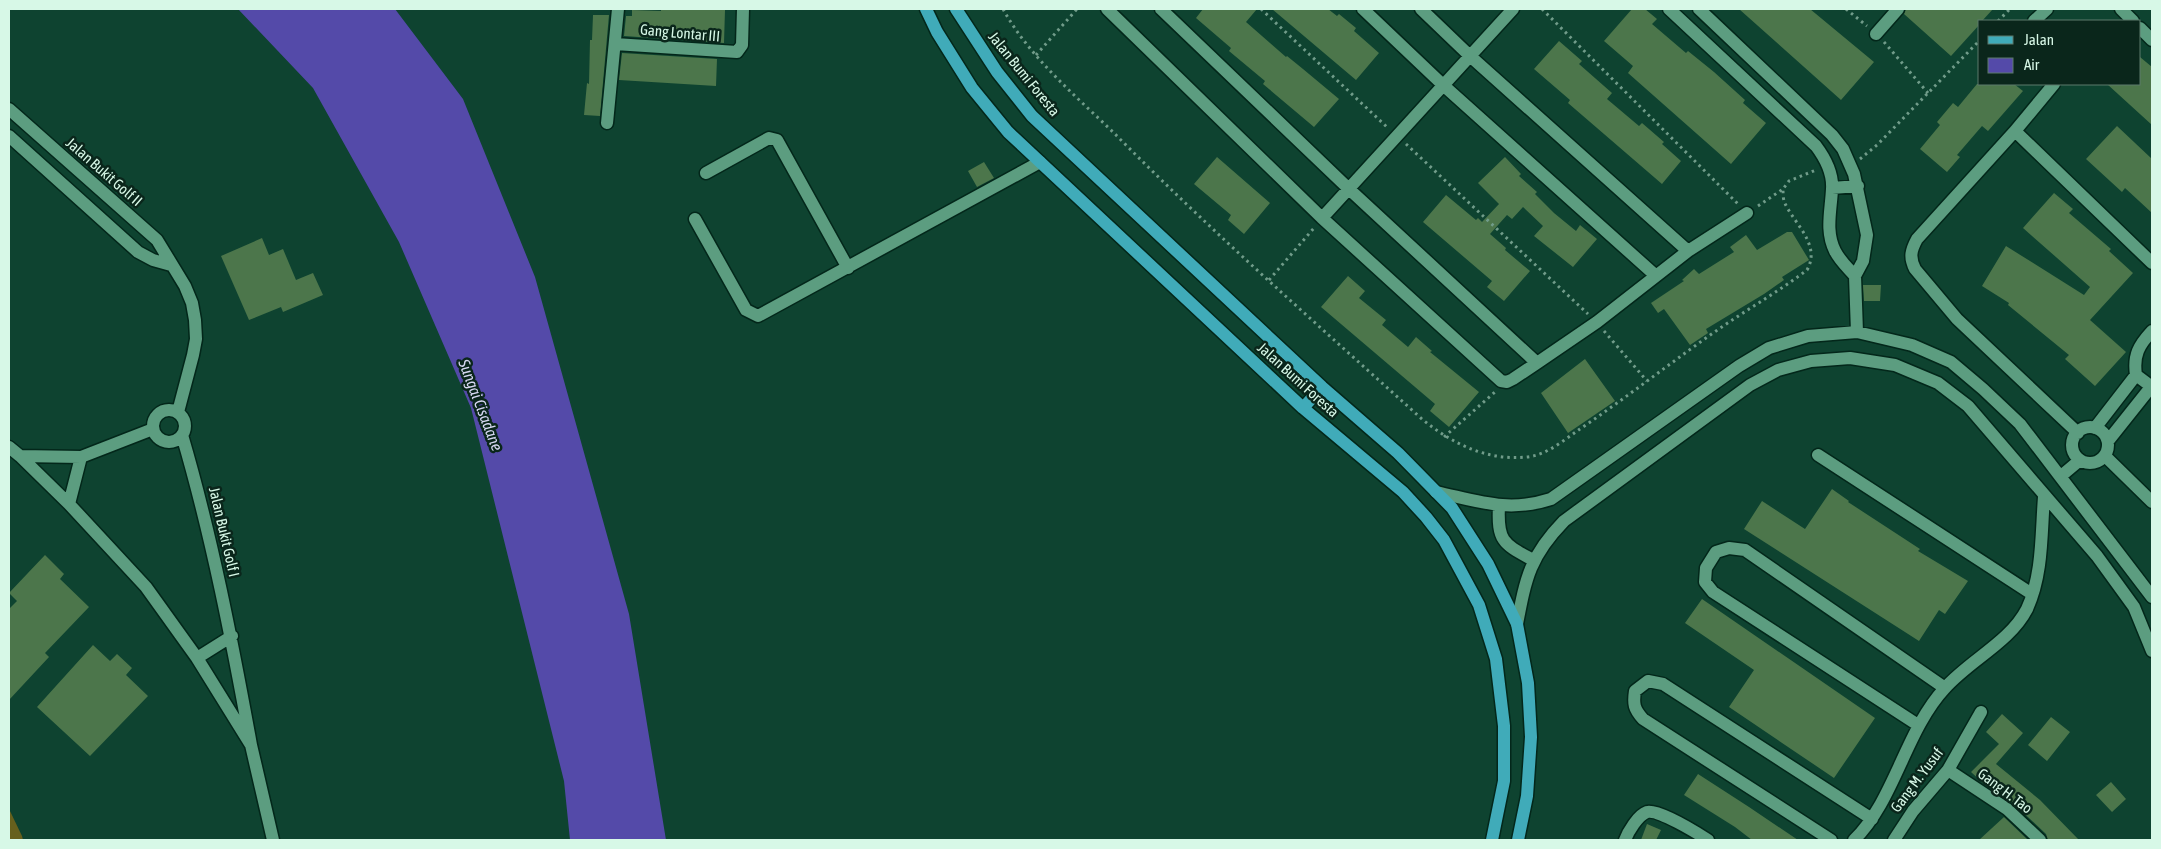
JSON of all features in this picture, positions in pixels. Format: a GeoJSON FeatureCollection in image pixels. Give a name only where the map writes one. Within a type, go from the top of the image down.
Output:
{"type":"FeatureCollection","features":[{"type":"Feature","properties":{"kind":"main road","name":"Jalan Bumi Foresta"},"geometry":{"type":"LineString","coordinates":[[926,9],[937,32],[972,88],[1008,132],[1303,408],[1403,492],[1444,540],[1479,605],[1496,660],[1504,726],[1504,781],[1492,840]]}},
{"type":"Feature","properties":{"kind":"main road","name":"Jalan Bumi Foresta"},"geometry":{"type":"LineString","coordinates":[[956,9],[997,72],[1032,116],[1322,387],[1398,453],[1452,508],[1488,564],[1517,624],[1528,683],[1531,737],[1526,796],[1518,840]]}},
{"type":"Feature","properties":{"kind":"main road"},"geometry":{"type":"LineString","coordinates":[[1303,408],[1322,387]]}},
{"type":"Feature","properties":{"kind":"street"},"geometry":{"type":"LineString","coordinates":[[607,123],[617,9]]}},
{"type":"Feature","properties":{"kind":"street","name":"Gang Lontar III"},"geometry":{"type":"LineString","coordinates":[[615,44],[733,54],[741,49],[743,9]]}},
{"type":"Feature","properties":{"kind":"street"},"geometry":{"type":"LineString","coordinates":[[1107,9],[1322,218],[1497,379],[1507,382],[1537,363],[1597,322],[1688,251],[1747,213]]}},
{"type":"Feature","properties":{"kind":"street"},"geometry":{"type":"LineString","coordinates":[[1161,9],[1350,190],[1537,363]]}},
{"type":"Feature","properties":{"kind":"street"},"geometry":{"type":"LineString","coordinates":[[1363,9],[1443,85],[1655,275]]}},
{"type":"Feature","properties":{"kind":"street"},"geometry":{"type":"LineString","coordinates":[[1421,9],[1470,56],[1688,251]]}},
{"type":"Feature","properties":{"kind":"street"},"geometry":{"type":"LineString","coordinates":[[1322,218],[1350,190],[1513,9]]}},
{"type":"Feature","properties":{"kind":"street"},"geometry":{"type":"LineString","coordinates":[[1669,9],[1816,146],[1829,168],[1832,188],[1829,221],[1830,236],[1835,251],[1855,276]]}},
{"type":"Feature","properties":{"kind":"street"},"geometry":{"type":"LineString","coordinates":[[1699,9],[1832,135],[1843,149],[1858,186],[1867,235],[1862,261],[1855,276],[1857,332]]}},
{"type":"Feature","properties":{"kind":"street"},"geometry":{"type":"LineString","coordinates":[[1876,34],[1898,9]]}},
{"type":"Feature","properties":{"kind":"street"},"geometry":{"type":"LineString","coordinates":[[2035,20],[2047,9]]}},
{"type":"Feature","properties":{"kind":"street"},"geometry":{"type":"LineString","coordinates":[[2121,9],[2132,20]]}},
{"type":"Feature","properties":{"kind":"street"},"geometry":{"type":"LineString","coordinates":[[2141,29],[2152,40]]}},
{"type":"Feature","properties":{"kind":"street"},"geometry":{"type":"LineString","coordinates":[[2053,85],[1917,239],[1911,251],[1911,261],[1915,269],[1957,319],[2078,433]]}},
{"type":"Feature","properties":{"kind":"street","name":"Jalan Bukit Golf II"},"geometry":{"type":"LineString","coordinates":[[9,109],[157,240],[171,266],[185,286],[192,302],[195,320],[193,355],[178,412]]}},
{"type":"Feature","properties":{"kind":"street"},"geometry":{"type":"LineString","coordinates":[[2015,130],[2152,263]]}},
{"type":"Feature","properties":{"kind":"street"},"geometry":{"type":"LineString","coordinates":[[9,136],[138,252],[153,260],[171,266]]}},
{"type":"Feature","properties":{"kind":"street"},"geometry":{"type":"LineString","coordinates":[[706,173],[769,138],[777,140],[848,268]]}},
{"type":"Feature","properties":{"kind":"street"},"geometry":{"type":"LineString","coordinates":[[694,219],[746,310],[754,315],[766,312],[1040,162]]}},
{"type":"Feature","properties":{"kind":"street"},"geometry":{"type":"LineString","coordinates":[[1832,188],[1858,186]]}},
{"type":"Feature","properties":{"kind":"street"},"geometry":{"type":"LineString","coordinates":[[2094,428],[2136,375],[2137,348],[2152,331]]}},
{"type":"Feature","properties":{"kind":"street"},"geometry":{"type":"LineString","coordinates":[[1436,492],[1499,506],[1530,506],[1551,499],[1739,366],[1769,348],[1808,336],[1857,332],[1912,345],[1951,362],[1984,389],[2020,424],[2152,598]]}},
{"type":"Feature","properties":{"kind":"street"},"geometry":{"type":"LineString","coordinates":[[1517,624],[1526,578],[1533,560],[1546,539],[1564,521],[1750,385],[1778,370],[1811,361],[1850,358],[1895,365],[1938,383],[1968,406],[2044,497],[2097,556],[2134,607],[2152,651]]}},
{"type":"Feature","properties":{"kind":"street"},"geometry":{"type":"LineString","coordinates":[[2108,441],[2152,387],[2136,375]]}},
{"type":"Feature","properties":{"kind":"street"},"geometry":{"type":"LineString","coordinates":[[167,410],[178,412],[185,425],[182,435],[178,439],[168,442],[158,438],[153,428],[155,418],[162,411],[167,410]]}},
{"type":"Feature","properties":{"kind":"street"},"geometry":{"type":"LineString","coordinates":[[20,456],[81,458],[153,428]]}},
{"type":"Feature","properties":{"kind":"street"},"geometry":{"type":"LineString","coordinates":[[2086,428],[2094,428],[2105,435],[2108,441],[2105,456],[2093,463],[2086,463],[2080,460],[2074,454],[2072,447],[2073,439],[2078,433],[2086,428]]}},
{"type":"Feature","properties":{"kind":"street","name":"Jalan Bukit Golf I"},"geometry":{"type":"LineString","coordinates":[[182,435],[198,490],[232,636],[251,745],[273,840]]}},
{"type":"Feature","properties":{"kind":"street"},"geometry":{"type":"LineString","coordinates":[[1625,446],[1639,465]]}},
{"type":"Feature","properties":{"kind":"street","name":"Jalan Bukit Golf I"},"geometry":{"type":"LineString","coordinates":[[9,447],[69,504],[146,587],[197,658],[251,745]]}},
{"type":"Feature","properties":{"kind":"street"},"geometry":{"type":"LineString","coordinates":[[1818,454],[2032,594]]}},
{"type":"Feature","properties":{"kind":"street"},"geometry":{"type":"LineString","coordinates":[[2105,456],[2152,502]]}},
{"type":"Feature","properties":{"kind":"street"},"geometry":{"type":"LineString","coordinates":[[69,504],[81,458]]}},
{"type":"Feature","properties":{"kind":"street"},"geometry":{"type":"LineString","coordinates":[[2061,476],[2080,460]]}},
{"type":"Feature","properties":{"kind":"street"},"geometry":{"type":"LineString","coordinates":[[1854,840],[1872,819],[1918,725],[1945,688],[2009,632],[2021,618],[2032,594],[2038,573],[2044,497]]}},
{"type":"Feature","properties":{"kind":"street"},"geometry":{"type":"LineString","coordinates":[[1499,506],[1498,526],[1502,538],[1511,547],[1533,560]]}},
{"type":"Feature","properties":{"kind":"street"},"geometry":{"type":"LineString","coordinates":[[1918,725],[1712,592],[1705,582],[1706,568],[1716,552],[1730,548],[1745,550],[1945,688]]}},
{"type":"Feature","properties":{"kind":"street"},"geometry":{"type":"LineString","coordinates":[[197,658],[232,636]]}},
{"type":"Feature","properties":{"kind":"street"},"geometry":{"type":"LineString","coordinates":[[1831,840],[1643,718],[1635,710],[1633,703],[1635,692],[1648,681],[1663,684],[1872,819]]}},
{"type":"Feature","properties":{"kind":"street","name":"Gang M. Yusuf"},"geometry":{"type":"LineString","coordinates":[[1894,840],[1913,811],[1948,770],[1981,712]]}},
{"type":"Feature","properties":{"kind":"street","name":"Gang H. Tao"},"geometry":{"type":"LineString","coordinates":[[1948,770],[2007,809],[2040,840]]}},
{"type":"Feature","properties":{"kind":"street"},"geometry":{"type":"LineString","coordinates":[[1624,840],[1646,812],[1656,812],[1708,840]]}},
{"type":"Feature","properties":{"kind":"path"},"geometry":{"type":"LineString","coordinates":[[1036,55],[1078,9]]}},
{"type":"Feature","properties":{"kind":"path"},"geometry":{"type":"LineString","coordinates":[[1261,9],[1597,322],[1647,381]]}},
{"type":"Feature","properties":{"kind":"path"},"geometry":{"type":"LineString","coordinates":[[1542,9],[1747,213],[1783,188]]}},
{"type":"Feature","properties":{"kind":"path"},"geometry":{"type":"LineString","coordinates":[[1846,9],[1876,34],[1928,93]]}},
{"type":"Feature","properties":{"kind":"path"},"geometry":{"type":"LineString","coordinates":[[1999,20],[2010,9]]}},
{"type":"Feature","properties":{"kind":"path"},"geometry":{"type":"LineString","coordinates":[[1850,164],[1859,160],[1877,145],[1978,42]]}},
{"type":"Feature","properties":{"kind":"path"},"geometry":{"type":"LineString","coordinates":[[1269,280],[1322,218]]}},
{"type":"Feature","properties":{"kind":"path"},"geometry":{"type":"LineString","coordinates":[[1444,437],[1507,382]]}},
{"type":"Feature","properties":{"kind":"shaded area"},"geometry":{"type":"Polygon","coordinates":[[[9,809],[22,836],[23,840],[9,840],[9,809]]]}},
{"type":"Feature","properties":{"kind":"water","name":"Sungai Cisadane"},"geometry":{"type":"Polygon","coordinates":[[[238,9],[395,9],[463,99],[535,277],[629,614],[666,840],[570,840],[564,781],[471,408],[399,242],[313,88],[238,9]]]}},
{"type":"Feature","properties":{"kind":"building"},"geometry":{"type":"Polygon","coordinates":[[[661,9],[725,10],[724,43],[624,36],[626,16],[632,16],[632,10],[661,11],[661,9]]]}},
{"type":"Feature","properties":{"kind":"building"},"geometry":{"type":"Polygon","coordinates":[[[1203,9],[1257,9],[1246,22],[1339,99],[1314,127],[1263,84],[1265,81],[1229,51],[1231,48],[1196,18],[1203,9]]]}},
{"type":"Feature","properties":{"kind":"building"},"geometry":{"type":"Polygon","coordinates":[[[1272,9],[1328,9],[1337,16],[1339,14],[1356,28],[1354,31],[1379,53],[1356,80],[1272,9]]]}},
{"type":"Feature","properties":{"kind":"building"},"geometry":{"type":"Polygon","coordinates":[[[1632,9],[1645,9],[1657,19],[1652,24],[1686,53],[1688,51],[1714,72],[1745,100],[1743,103],[1766,123],[1731,164],[1628,73],[1633,66],[1604,41],[1632,9]]]}},
{"type":"Feature","properties":{"kind":"building"},"geometry":{"type":"Polygon","coordinates":[[[1739,9],[1810,9],[1874,62],[1841,100],[1739,9]]]}},
{"type":"Feature","properties":{"kind":"building"},"geometry":{"type":"Polygon","coordinates":[[[1906,9],[1993,9],[1983,20],[1978,20],[1978,26],[1951,56],[1904,14],[1906,9]]]}},
{"type":"Feature","properties":{"kind":"building"},"geometry":{"type":"Polygon","coordinates":[[[593,15],[609,15],[600,116],[584,115],[587,83],[589,84],[590,40],[592,40],[593,15]]]}},
{"type":"Feature","properties":{"kind":"building"},"geometry":{"type":"Polygon","coordinates":[[[1559,41],[1582,61],[1579,64],[1612,93],[1607,99],[1639,126],[1642,123],[1664,142],[1662,144],[1681,161],[1662,184],[1568,103],[1570,100],[1534,69],[1559,41]]]}},
{"type":"Feature","properties":{"kind":"building"},"geometry":{"type":"Polygon","coordinates":[[[622,53],[717,59],[716,86],[619,80],[622,53]]]}},
{"type":"Feature","properties":{"kind":"building"},"geometry":{"type":"Polygon","coordinates":[[[2141,58],[2152,67],[2152,125],[2108,85],[2141,85],[2141,58]]]}},
{"type":"Feature","properties":{"kind":"building"},"geometry":{"type":"Polygon","coordinates":[[[1977,84],[2015,85],[2023,91],[1988,131],[1982,126],[1957,155],[1960,157],[1947,172],[1920,149],[1940,125],[1937,122],[1953,103],[1958,107],[1977,84]]]}},
{"type":"Feature","properties":{"kind":"building"},"geometry":{"type":"Polygon","coordinates":[[[2117,126],[2152,159],[2152,213],[2125,188],[2122,192],[2086,159],[2117,126]]]}},
{"type":"Feature","properties":{"kind":"building"},"geometry":{"type":"Polygon","coordinates":[[[1217,157],[1270,203],[1244,234],[1228,220],[1231,215],[1194,184],[1217,157]]]}},
{"type":"Feature","properties":{"kind":"building"},"geometry":{"type":"Polygon","coordinates":[[[1505,157],[1521,174],[1519,176],[1537,192],[1535,194],[1554,213],[1576,231],[1580,225],[1597,239],[1573,267],[1534,236],[1543,226],[1523,207],[1512,219],[1507,215],[1490,234],[1506,248],[1505,250],[1530,271],[1504,301],[1487,287],[1492,281],[1423,222],[1446,195],[1476,220],[1478,218],[1482,222],[1499,204],[1478,183],[1505,157]]]}},
{"type":"Feature","properties":{"kind":"building"},"geometry":{"type":"Polygon","coordinates":[[[984,162],[994,178],[977,187],[968,171],[984,162]]]}},
{"type":"Feature","properties":{"kind":"building"},"geometry":{"type":"Polygon","coordinates":[[[2054,193],[2073,209],[2069,213],[2111,249],[2109,251],[2133,273],[2090,320],[2126,352],[2095,386],[2065,359],[2069,355],[2008,305],[2009,303],[1982,286],[2006,246],[2084,295],[2090,287],[2023,228],[2054,193]]]}},
{"type":"Feature","properties":{"kind":"building"},"geometry":{"type":"Polygon","coordinates":[[[1787,232],[1792,232],[1809,260],[1782,277],[1784,280],[1764,294],[1706,329],[1708,333],[1690,345],[1664,309],[1658,313],[1651,303],[1684,281],[1682,280],[1694,269],[1699,274],[1734,252],[1730,247],[1746,235],[1757,250],[1787,232]]]}},
{"type":"Feature","properties":{"kind":"building"},"geometry":{"type":"Polygon","coordinates":[[[262,238],[269,255],[283,249],[296,280],[313,273],[323,295],[283,312],[281,307],[249,320],[221,256],[262,238]]]}},
{"type":"Feature","properties":{"kind":"building"},"geometry":{"type":"Polygon","coordinates":[[[1348,276],[1365,291],[1359,298],[1386,320],[1382,325],[1408,347],[1416,337],[1432,351],[1430,352],[1479,392],[1449,427],[1430,411],[1435,404],[1321,307],[1348,276]]]}},
{"type":"Feature","properties":{"kind":"building"},"geometry":{"type":"Polygon","coordinates":[[[1863,285],[1881,285],[1880,301],[1864,301],[1863,285]]]}},
{"type":"Feature","properties":{"kind":"building"},"geometry":{"type":"Polygon","coordinates":[[[1585,359],[1615,401],[1568,433],[1541,393],[1585,359]]]}},
{"type":"Feature","properties":{"kind":"building"},"geometry":{"type":"Polygon","coordinates":[[[1832,489],[1848,502],[1920,549],[1918,551],[1968,581],[1945,614],[1939,610],[1919,641],[1744,529],[1762,501],[1805,529],[1832,489]]]}},
{"type":"Feature","properties":{"kind":"building"},"geometry":{"type":"Polygon","coordinates":[[[45,555],[64,574],[60,579],[89,607],[45,653],[49,657],[9,700],[9,609],[17,601],[9,593],[45,555]]]}},
{"type":"Feature","properties":{"kind":"building"},"geometry":{"type":"Polygon","coordinates":[[[1702,599],[1875,718],[1834,778],[1729,707],[1754,670],[1685,623],[1702,599]]]}},
{"type":"Feature","properties":{"kind":"building"},"geometry":{"type":"Polygon","coordinates":[[[93,645],[110,661],[117,654],[132,668],[126,675],[148,696],[90,756],[37,707],[93,645]]]}},
{"type":"Feature","properties":{"kind":"building"},"geometry":{"type":"Polygon","coordinates":[[[2002,714],[2023,733],[1996,764],[2040,800],[2079,840],[2048,840],[2046,834],[2013,803],[1983,783],[1971,772],[1999,744],[1986,732],[2002,714]]]}},
{"type":"Feature","properties":{"kind":"building"},"geometry":{"type":"Polygon","coordinates":[[[2051,717],[2070,732],[2047,761],[2028,745],[2051,717]]]}},
{"type":"Feature","properties":{"kind":"building"},"geometry":{"type":"Polygon","coordinates":[[[1698,774],[1798,840],[1752,840],[1684,795],[1698,774]]]}},
{"type":"Feature","properties":{"kind":"building"},"geometry":{"type":"Polygon","coordinates":[[[2111,782],[2126,799],[2112,812],[2096,795],[2111,782]]]}},
{"type":"Feature","properties":{"kind":"building"},"geometry":{"type":"Polygon","coordinates":[[[2004,817],[2028,840],[1979,840],[2004,817]]]}},
{"type":"Feature","properties":{"kind":"building"},"geometry":{"type":"Polygon","coordinates":[[[1647,824],[1661,830],[1656,840],[1641,840],[1647,824]]]}}]}
